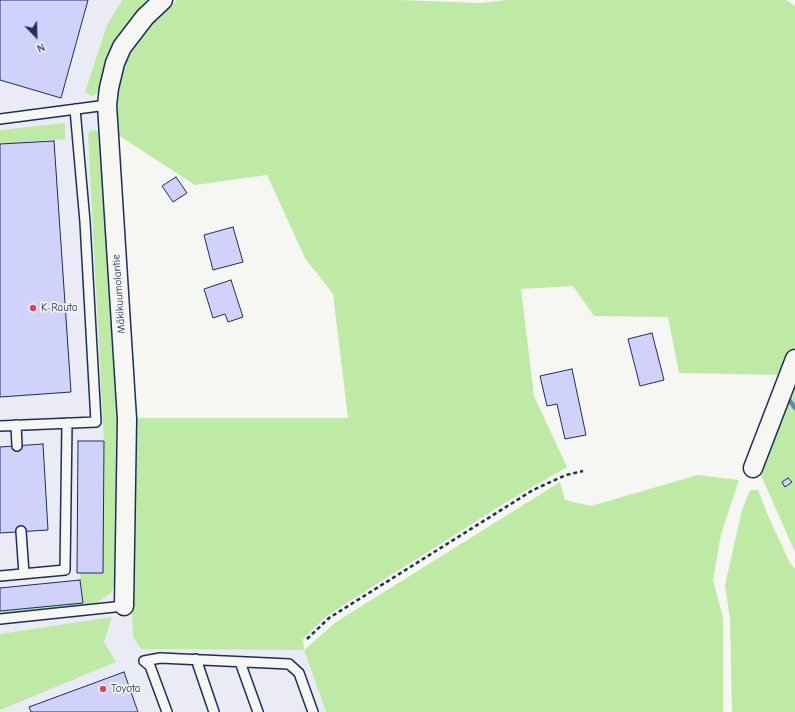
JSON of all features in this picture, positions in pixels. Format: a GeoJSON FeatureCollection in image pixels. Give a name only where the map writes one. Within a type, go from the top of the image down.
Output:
{"type":"FeatureCollection","features":[{"type":"Feature","properties":{"kind":"street","name":"Mäkikuumolantie"},"geometry":{"type":"LineString","coordinates":[[124,606],[127,419],[107,105],[109,88],[115,63],[122,48],[145,17],[163,0]]}},
{"type":"Feature","properties":{"kind":"street"},"geometry":{"type":"LineString","coordinates":[[753,468],[795,359]]}},
{"type":"Feature","properties":{"kind":"lane"},"geometry":{"type":"LineString","coordinates":[[0,119],[107,105]]}},
{"type":"Feature","properties":{"kind":"lane"},"geometry":{"type":"LineString","coordinates":[[0,426],[96,422],[85,222],[75,109]]}},
{"type":"Feature","properties":{"kind":"lane"},"geometry":{"type":"LineString","coordinates":[[0,576],[65,570],[68,423]]}},
{"type":"Feature","properties":{"kind":"lane"},"geometry":{"type":"LineString","coordinates":[[16,425],[17,446]]}},
{"type":"Feature","properties":{"kind":"lane"},"geometry":{"type":"LineString","coordinates":[[21,531],[24,574]]}},
{"type":"Feature","properties":{"kind":"lane"},"geometry":{"type":"LineString","coordinates":[[0,619],[124,606]]}},
{"type":"Feature","properties":{"kind":"lane"},"geometry":{"type":"LineString","coordinates":[[167,712],[150,666],[144,661],[160,658],[289,664],[299,673],[313,712]]}},
{"type":"Feature","properties":{"kind":"lane"},"geometry":{"type":"LineString","coordinates":[[196,659],[214,712]]}},
{"type":"Feature","properties":{"kind":"lane"},"geometry":{"type":"LineString","coordinates":[[240,662],[258,712]]}},
{"type":"Feature","properties":{"kind":"path"},"geometry":{"type":"LineString","coordinates":[[307,640],[329,618],[533,490],[566,475],[583,470]]}},
{"type":"Feature","properties":{"kind":"shaded area"},"geometry":{"type":"Polygon","coordinates":[[[0,0],[135,0],[94,84],[100,134],[119,425],[115,580],[112,617],[132,614],[133,636],[141,649],[304,650],[326,712],[0,712],[0,0]]]}},
{"type":"Feature","properties":{"kind":"green space"},"geometry":{"type":"Polygon","coordinates":[[[122,0],[150,0],[120,33],[108,60],[101,88],[97,94],[92,96],[85,92],[107,25],[122,0]]]}},
{"type":"Feature","properties":{"kind":"green space"},"geometry":{"type":"Polygon","coordinates":[[[177,0],[399,0],[480,3],[508,0],[786,0],[795,6],[795,346],[784,375],[679,373],[668,317],[594,316],[573,286],[521,289],[534,396],[567,467],[505,503],[328,615],[303,639],[304,650],[141,649],[133,637],[132,614],[136,418],[348,418],[333,294],[305,258],[267,175],[195,185],[118,135],[116,104],[119,80],[129,54],[141,35],[177,0]]]}},
{"type":"Feature","properties":{"kind":"green space"},"geometry":{"type":"Polygon","coordinates":[[[65,123],[65,139],[0,144],[0,130],[65,123]]]}},
{"type":"Feature","properties":{"kind":"green space"},"geometry":{"type":"Polygon","coordinates":[[[96,130],[100,134],[119,425],[114,586],[111,593],[94,605],[0,616],[0,611],[83,602],[80,573],[103,573],[104,441],[88,135],[90,131],[96,130]]]}},
{"type":"Feature","properties":{"kind":"green space"},"geometry":{"type":"Polygon","coordinates":[[[795,376],[795,552],[760,473],[795,376]]]}},
{"type":"Feature","properties":{"kind":"green space"},"geometry":{"type":"Polygon","coordinates":[[[698,475],[739,480],[721,534],[713,580],[723,618],[723,712],[326,712],[304,650],[336,622],[560,482],[565,500],[591,506],[698,475]]]}},
{"type":"Feature","properties":{"kind":"green space"},"geometry":{"type":"Polygon","coordinates":[[[750,490],[758,490],[790,563],[795,569],[795,712],[732,712],[730,619],[725,585],[742,510],[750,490]]]}},
{"type":"Feature","properties":{"kind":"green space"},"geometry":{"type":"Polygon","coordinates":[[[112,617],[104,642],[116,662],[0,710],[0,634],[112,617]]]}},
{"type":"Feature","properties":{"kind":"building"},"geometry":{"type":"Polygon","coordinates":[[[0,0],[88,0],[61,98],[0,80],[0,0]]]}},
{"type":"Feature","properties":{"kind":"building","name":"K-Rauta"},"geometry":{"type":"Polygon","coordinates":[[[54,141],[71,392],[0,397],[0,144],[54,141]]]}},
{"type":"Feature","properties":{"kind":"building"},"geometry":{"type":"Polygon","coordinates":[[[176,177],[187,193],[173,202],[162,186],[176,177]]]}},
{"type":"Feature","properties":{"kind":"building"},"geometry":{"type":"Polygon","coordinates":[[[233,227],[243,262],[213,270],[204,235],[233,227]]]}},
{"type":"Feature","properties":{"kind":"building"},"geometry":{"type":"Polygon","coordinates":[[[231,280],[243,317],[228,322],[225,314],[213,318],[204,289],[231,280]]]}},
{"type":"Feature","properties":{"kind":"building"},"geometry":{"type":"Polygon","coordinates":[[[652,333],[664,380],[640,386],[628,339],[652,333]]]}},
{"type":"Feature","properties":{"kind":"building"},"geometry":{"type":"Polygon","coordinates":[[[572,369],[586,435],[565,439],[557,404],[547,406],[540,376],[572,369]]]}},
{"type":"Feature","properties":{"kind":"building"},"geometry":{"type":"Polygon","coordinates":[[[78,441],[104,441],[103,573],[77,573],[78,441]]]}},
{"type":"Feature","properties":{"kind":"building"},"geometry":{"type":"Polygon","coordinates":[[[43,444],[48,530],[0,533],[0,447],[43,444]]]}},
{"type":"Feature","properties":{"kind":"building"},"geometry":{"type":"Polygon","coordinates":[[[788,478],[792,482],[785,487],[782,482],[788,478]]]}},
{"type":"Feature","properties":{"kind":"building"},"geometry":{"type":"Polygon","coordinates":[[[80,580],[83,603],[0,611],[0,588],[80,580]]]}},
{"type":"Feature","properties":{"kind":"building","name":"Toyota"},"geometry":{"type":"Polygon","coordinates":[[[124,672],[138,712],[31,712],[29,707],[124,672]]]}},
{"type":"Feature","properties":{"kind":"waterway"},"geometry":{"type":"LineString","coordinates":[[787,397],[795,408]]}},
{"type":"Feature","properties":{"kind":"place","name":"K-Rauta"},"geometry":{"type":"Point","coordinates":[33,308]}},
{"type":"Feature","properties":{"kind":"place","name":"Toyota"},"geometry":{"type":"Point","coordinates":[103,689]}}]}
